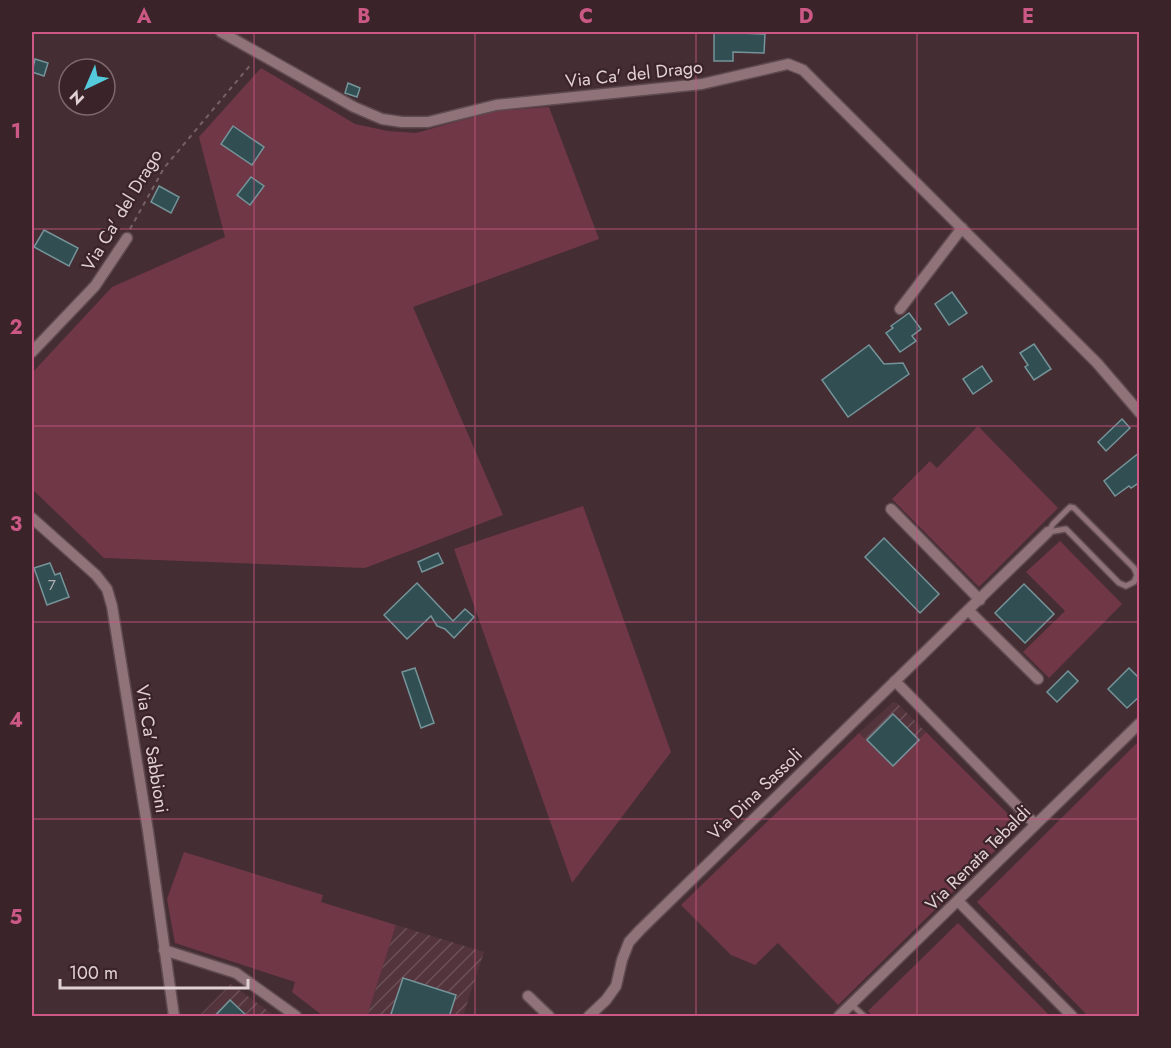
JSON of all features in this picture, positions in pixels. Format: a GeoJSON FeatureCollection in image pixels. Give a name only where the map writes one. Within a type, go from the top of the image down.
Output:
{"type":"FeatureCollection","features":[{"type":"Feature","properties":{"kind":"street","name":"Via Ca' del Drago"},"geometry":{"type":"LineString","coordinates":[[221,32],[354,107],[382,119],[402,122],[428,122],[496,105],[702,84],[788,64],[803,70],[1097,363],[1140,412]]}},
{"type":"Feature","properties":{"kind":"street"},"geometry":{"type":"LineString","coordinates":[[900,309],[962,228]]}},
{"type":"Feature","properties":{"kind":"street","name":"Via Ca' del Drago"},"geometry":{"type":"LineString","coordinates":[[32,352],[95,286],[127,238]]}},
{"type":"Feature","properties":{"kind":"street"},"geometry":{"type":"LineString","coordinates":[[891,509],[980,600]]}},
{"type":"Feature","properties":{"kind":"street","name":"Via Ca' Sabbioni"},"geometry":{"type":"LineString","coordinates":[[32,518],[96,575],[106,589],[112,606],[148,831],[174,1017]]}},
{"type":"Feature","properties":{"kind":"street","name":"Via Dina Sassoli"},"geometry":{"type":"LineString","coordinates":[[589,1017],[616,986],[629,942],[640,930],[1048,532]]}},
{"type":"Feature","properties":{"kind":"street"},"geometry":{"type":"LineString","coordinates":[[969,610],[1038,679]]}},
{"type":"Feature","properties":{"kind":"street"},"geometry":{"type":"LineString","coordinates":[[895,681],[1035,824]]}},
{"type":"Feature","properties":{"kind":"street","name":"Via Renata Tebaldi"},"geometry":{"type":"LineString","coordinates":[[839,1017],[1140,723]]}},
{"type":"Feature","properties":{"kind":"street"},"geometry":{"type":"LineString","coordinates":[[958,901],[1072,1017]]}},
{"type":"Feature","properties":{"kind":"street"},"geometry":{"type":"LineString","coordinates":[[164,950],[236,973],[296,1017]]}},
{"type":"Feature","properties":{"kind":"street"},"geometry":{"type":"LineString","coordinates":[[528,996],[549,1017]]}},
{"type":"Feature","properties":{"kind":"lane","name":"Via Dina Sassoli"},"geometry":{"type":"LineString","coordinates":[[1070,507],[1074,508],[1134,568],[1137,575],[1134,582],[1126,586],[1119,583],[1065,529],[1048,532],[1065,511],[1070,507]]}},
{"type":"Feature","properties":{"kind":"lane"},"geometry":{"type":"LineString","coordinates":[[852,1005],[864,1017]]}},
{"type":"Feature","properties":{"kind":"path","name":"Via Ca' del Drago"},"geometry":{"type":"LineString","coordinates":[[127,238],[133,222],[164,168],[260,54]]}},
{"type":"Feature","properties":{"kind":"shaded area"},"geometry":{"type":"Polygon","coordinates":[[[261,68],[355,124],[388,131],[416,133],[494,111],[549,107],[599,239],[413,307],[503,515],[365,568],[104,558],[32,489],[32,373],[112,287],[225,237],[199,137],[261,68]]]}},
{"type":"Feature","properties":{"kind":"shaded area"},"geometry":{"type":"Polygon","coordinates":[[[978,426],[1058,508],[979,587],[892,499],[930,461],[937,468],[978,426]]]}},
{"type":"Feature","properties":{"kind":"shaded area"},"geometry":{"type":"Polygon","coordinates":[[[583,506],[671,752],[572,883],[454,549],[583,506]]]}},
{"type":"Feature","properties":{"kind":"shaded area"},"geometry":{"type":"Polygon","coordinates":[[[1060,541],[1122,604],[1049,678],[1023,652],[1065,611],[1026,572],[1060,541]]]}},
{"type":"Feature","properties":{"kind":"shaded area"},"geometry":{"type":"Polygon","coordinates":[[[893,702],[897,703],[926,732],[893,766],[859,733],[893,702]]]}},
{"type":"Feature","properties":{"kind":"shaded area"},"geometry":{"type":"Polygon","coordinates":[[[926,732],[1018,824],[1018,828],[838,1005],[778,943],[755,965],[731,955],[681,905],[859,733],[893,766],[926,732]]]}},
{"type":"Feature","properties":{"kind":"shaded area"},"geometry":{"type":"Polygon","coordinates":[[[1139,741],[1139,1016],[1088,1016],[977,902],[1139,741]]]}},
{"type":"Feature","properties":{"kind":"shaded area"},"geometry":{"type":"Polygon","coordinates":[[[184,852],[323,895],[321,902],[396,925],[367,1016],[323,1016],[292,992],[295,982],[175,943],[167,899],[184,852]]]}},
{"type":"Feature","properties":{"kind":"shaded area"},"geometry":{"type":"Polygon","coordinates":[[[958,923],[1050,1016],[873,1016],[868,1011],[958,923]]]}},
{"type":"Feature","properties":{"kind":"shaded area"},"geometry":{"type":"Polygon","coordinates":[[[396,925],[484,952],[463,1016],[367,1016],[396,925]]]}},
{"type":"Feature","properties":{"kind":"shaded area"},"geometry":{"type":"Polygon","coordinates":[[[231,984],[275,1016],[199,1016],[231,984]]]}},
{"type":"Feature","properties":{"kind":"building"},"geometry":{"type":"Polygon","coordinates":[[[714,32],[765,34],[764,53],[733,52],[733,61],[714,61],[714,32]]]}},
{"type":"Feature","properties":{"kind":"building"},"geometry":{"type":"Polygon","coordinates":[[[35,59],[48,63],[44,76],[32,72],[35,59]]]}},
{"type":"Feature","properties":{"kind":"building"},"geometry":{"type":"Polygon","coordinates":[[[348,83],[360,88],[357,97],[345,93],[348,83]]]}},
{"type":"Feature","properties":{"kind":"building"},"geometry":{"type":"Polygon","coordinates":[[[233,126],[264,147],[252,165],[221,144],[233,126]]]}},
{"type":"Feature","properties":{"kind":"building"},"geometry":{"type":"Polygon","coordinates":[[[251,177],[264,186],[250,205],[237,195],[251,177]]]}},
{"type":"Feature","properties":{"kind":"building"},"geometry":{"type":"Polygon","coordinates":[[[159,186],[179,197],[171,213],[151,202],[159,186]]]}},
{"type":"Feature","properties":{"kind":"building"},"geometry":{"type":"Polygon","coordinates":[[[44,230],[78,248],[69,266],[34,247],[44,230]]]}},
{"type":"Feature","properties":{"kind":"building"},"geometry":{"type":"Polygon","coordinates":[[[952,292],[967,313],[949,325],[935,304],[952,292]]]}},
{"type":"Feature","properties":{"kind":"building"},"geometry":{"type":"Polygon","coordinates":[[[909,313],[921,329],[912,336],[916,341],[900,352],[886,333],[893,328],[891,326],[909,313]]]}},
{"type":"Feature","properties":{"kind":"building"},"geometry":{"type":"Polygon","coordinates":[[[1034,344],[1051,369],[1034,380],[1025,367],[1028,365],[1020,353],[1034,344]]]}},
{"type":"Feature","properties":{"kind":"building"},"geometry":{"type":"Polygon","coordinates":[[[869,345],[884,364],[903,363],[909,374],[848,417],[822,380],[869,345]]]}},
{"type":"Feature","properties":{"kind":"building"},"geometry":{"type":"Polygon","coordinates":[[[982,366],[992,381],[973,394],[963,379],[982,366]]]}},
{"type":"Feature","properties":{"kind":"building"},"geometry":{"type":"Polygon","coordinates":[[[1122,419],[1130,428],[1106,451],[1098,442],[1122,419]]]}},
{"type":"Feature","properties":{"kind":"building"},"geometry":{"type":"Polygon","coordinates":[[[1140,452],[1140,482],[1131,488],[1129,486],[1115,496],[1104,481],[1140,452]]]}},
{"type":"Feature","properties":{"kind":"building"},"geometry":{"type":"Polygon","coordinates":[[[884,538],[939,594],[920,613],[865,557],[884,538]]]}},
{"type":"Feature","properties":{"kind":"building"},"geometry":{"type":"Polygon","coordinates":[[[438,553],[443,563],[422,572],[418,562],[438,553]]]}},
{"type":"Feature","properties":{"kind":"building"},"geometry":{"type":"Polygon","coordinates":[[[50,563],[55,575],[60,573],[69,597],[47,605],[34,568],[50,563]]]}},
{"type":"Feature","properties":{"kind":"building"},"geometry":{"type":"Polygon","coordinates":[[[417,583],[453,621],[465,609],[474,617],[454,638],[445,629],[437,626],[431,616],[407,639],[384,615],[417,583]]]}},
{"type":"Feature","properties":{"kind":"building"},"geometry":{"type":"Polygon","coordinates":[[[1024,584],[1054,614],[1025,643],[995,613],[1024,584]]]}},
{"type":"Feature","properties":{"kind":"building"},"geometry":{"type":"Polygon","coordinates":[[[415,668],[434,723],[421,728],[402,672],[415,668]]]}},
{"type":"Feature","properties":{"kind":"building"},"geometry":{"type":"Polygon","coordinates":[[[1129,668],[1140,679],[1140,696],[1127,708],[1108,689],[1129,668]]]}},
{"type":"Feature","properties":{"kind":"building"},"geometry":{"type":"Polygon","coordinates":[[[1068,671],[1078,681],[1057,702],[1047,692],[1068,671]]]}},
{"type":"Feature","properties":{"kind":"building"},"geometry":{"type":"Polygon","coordinates":[[[893,714],[919,740],[893,766],[867,740],[893,714]]]}},
{"type":"Feature","properties":{"kind":"building"},"geometry":{"type":"Polygon","coordinates":[[[403,978],[456,995],[449,1017],[399,1017],[391,1014],[403,978]]]}},
{"type":"Feature","properties":{"kind":"building"},"geometry":{"type":"Polygon","coordinates":[[[230,1000],[248,1017],[214,1017],[230,1000]]]}}]}
